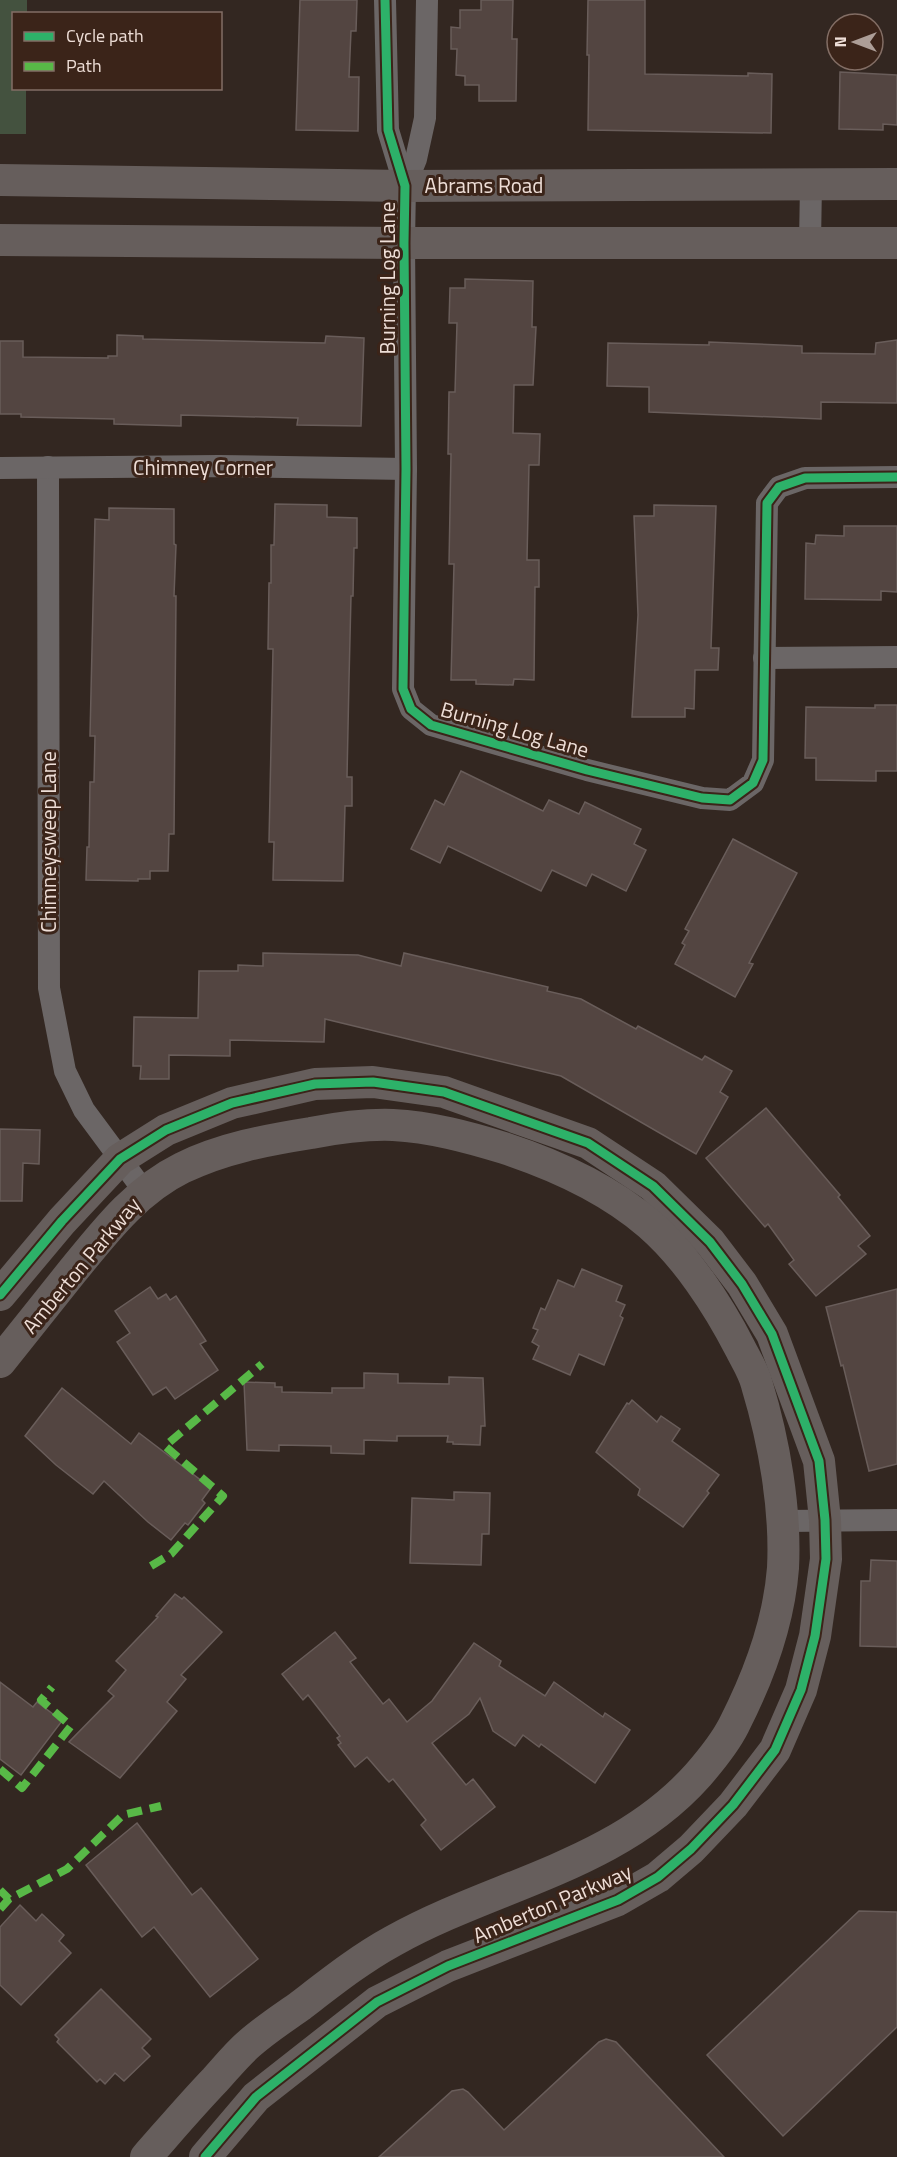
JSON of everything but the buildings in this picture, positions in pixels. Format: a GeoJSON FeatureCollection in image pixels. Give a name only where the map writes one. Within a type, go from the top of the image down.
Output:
{"type":"FeatureCollection","features":[{"type":"Feature","properties":{"kind":"street","name":"Burning Log Lane"},"geometry":{"type":"LineString","coordinates":[[385,0],[388,130],[405,186],[406,470],[403,689],[411,709],[431,725],[587,770],[702,798],[730,800],[753,783],[763,760],[767,503],[779,487],[805,478],[897,477]]}},
{"type":"Feature","properties":{"kind":"street","name":"Burning Log Lane"},"geometry":{"type":"LineString","coordinates":[[405,186],[416,159],[425,118],[427,0]]}},
{"type":"Feature","properties":{"kind":"street","name":"Abrams Road"},"geometry":{"type":"LineString","coordinates":[[0,180],[405,186],[897,184]]}},
{"type":"Feature","properties":{"kind":"street"},"geometry":{"type":"LineString","coordinates":[[810,243],[811,184]]}},
{"type":"Feature","properties":{"kind":"street"},"geometry":{"type":"LineString","coordinates":[[0,240],[897,243]]}},
{"type":"Feature","properties":{"kind":"street","name":"Chimney Corner"},"geometry":{"type":"LineString","coordinates":[[0,468],[219,466],[406,470]]}},
{"type":"Feature","properties":{"kind":"street","name":"Chimneysweep Lane"},"geometry":{"type":"LineString","coordinates":[[48,467],[49,988],[64,1071],[84,1110],[144,1191]]}},
{"type":"Feature","properties":{"kind":"street"},"geometry":{"type":"LineString","coordinates":[[764,658],[897,657]]}},
{"type":"Feature","properties":{"kind":"street","name":"Amberton Parkway"},"geometry":{"type":"LineString","coordinates":[[0,1295],[62,1221],[120,1159],[166,1130],[231,1102],[315,1084],[373,1082],[444,1092],[588,1143],[653,1186],[711,1242],[742,1284],[772,1334],[819,1461],[825,1520],[824,1570],[815,1636],[801,1690],[775,1750],[733,1805],[698,1842],[658,1877],[618,1900],[448,1966],[377,2002],[256,2097],[205,2157]]}},
{"type":"Feature","properties":{"kind":"street","name":"Amberton Parkway"},"geometry":{"type":"LineString","coordinates":[[0,1362],[103,1233],[144,1191],[182,1167],[248,1143],[332,1129],[393,1125],[460,1135],[529,1156],[615,1198],[652,1226],[697,1277],[724,1317],[756,1380],[774,1457],[783,1521],[783,1571],[775,1616],[763,1655],[732,1729],[708,1763],[687,1787],[659,1813],[616,1841],[548,1874],[472,1902],[392,1942],[330,1983],[249,2044],[146,2157]]}},
{"type":"Feature","properties":{"kind":"street"},"geometry":{"type":"LineString","coordinates":[[783,1521],[897,1520]]}},
{"type":"Feature","properties":{"kind":"green space"},"geometry":{"type":"Polygon","coordinates":[[[0,0],[27,0],[27,12],[12,12],[12,90],[26,90],[26,134],[0,134],[0,0]]]}},
{"type":"Feature","properties":{"kind":"marked path"},"geometry":{"type":"LineString","coordinates":[[151,1566],[171,1554],[223,1496],[165,1446],[262,1364]]}},
{"type":"Feature","properties":{"kind":"marked path"},"geometry":{"type":"LineString","coordinates":[[0,1769],[22,1788],[71,1726],[41,1700],[52,1687]]}},
{"type":"Feature","properties":{"kind":"marked path"},"geometry":{"type":"LineString","coordinates":[[0,1909],[9,1899],[67,1869],[123,1815],[161,1806]]}},
{"type":"Feature","properties":{"kind":"marked path"},"geometry":{"type":"LineString","coordinates":[[0,1890],[9,1899]]}},
{"type":"Feature","properties":{"kind":"cycle path"},"geometry":{"type":"LineString","coordinates":[[385,0],[388,130],[405,186],[406,469],[403,689],[411,709],[431,725],[587,770],[702,798],[730,800],[753,783],[763,760],[767,503],[779,487],[805,478],[897,477]]}},
{"type":"Feature","properties":{"kind":"cycle path"},"geometry":{"type":"LineString","coordinates":[[0,1295],[62,1221],[120,1159],[166,1130],[232,1103],[315,1084],[373,1082],[444,1092],[588,1143],[653,1186],[710,1242],[742,1284],[772,1334],[819,1461],[826,1559],[815,1636],[801,1690],[775,1750],[733,1805],[691,1849],[658,1877],[618,1900],[448,1966],[377,2002],[256,2097],[205,2157]]}}]}
